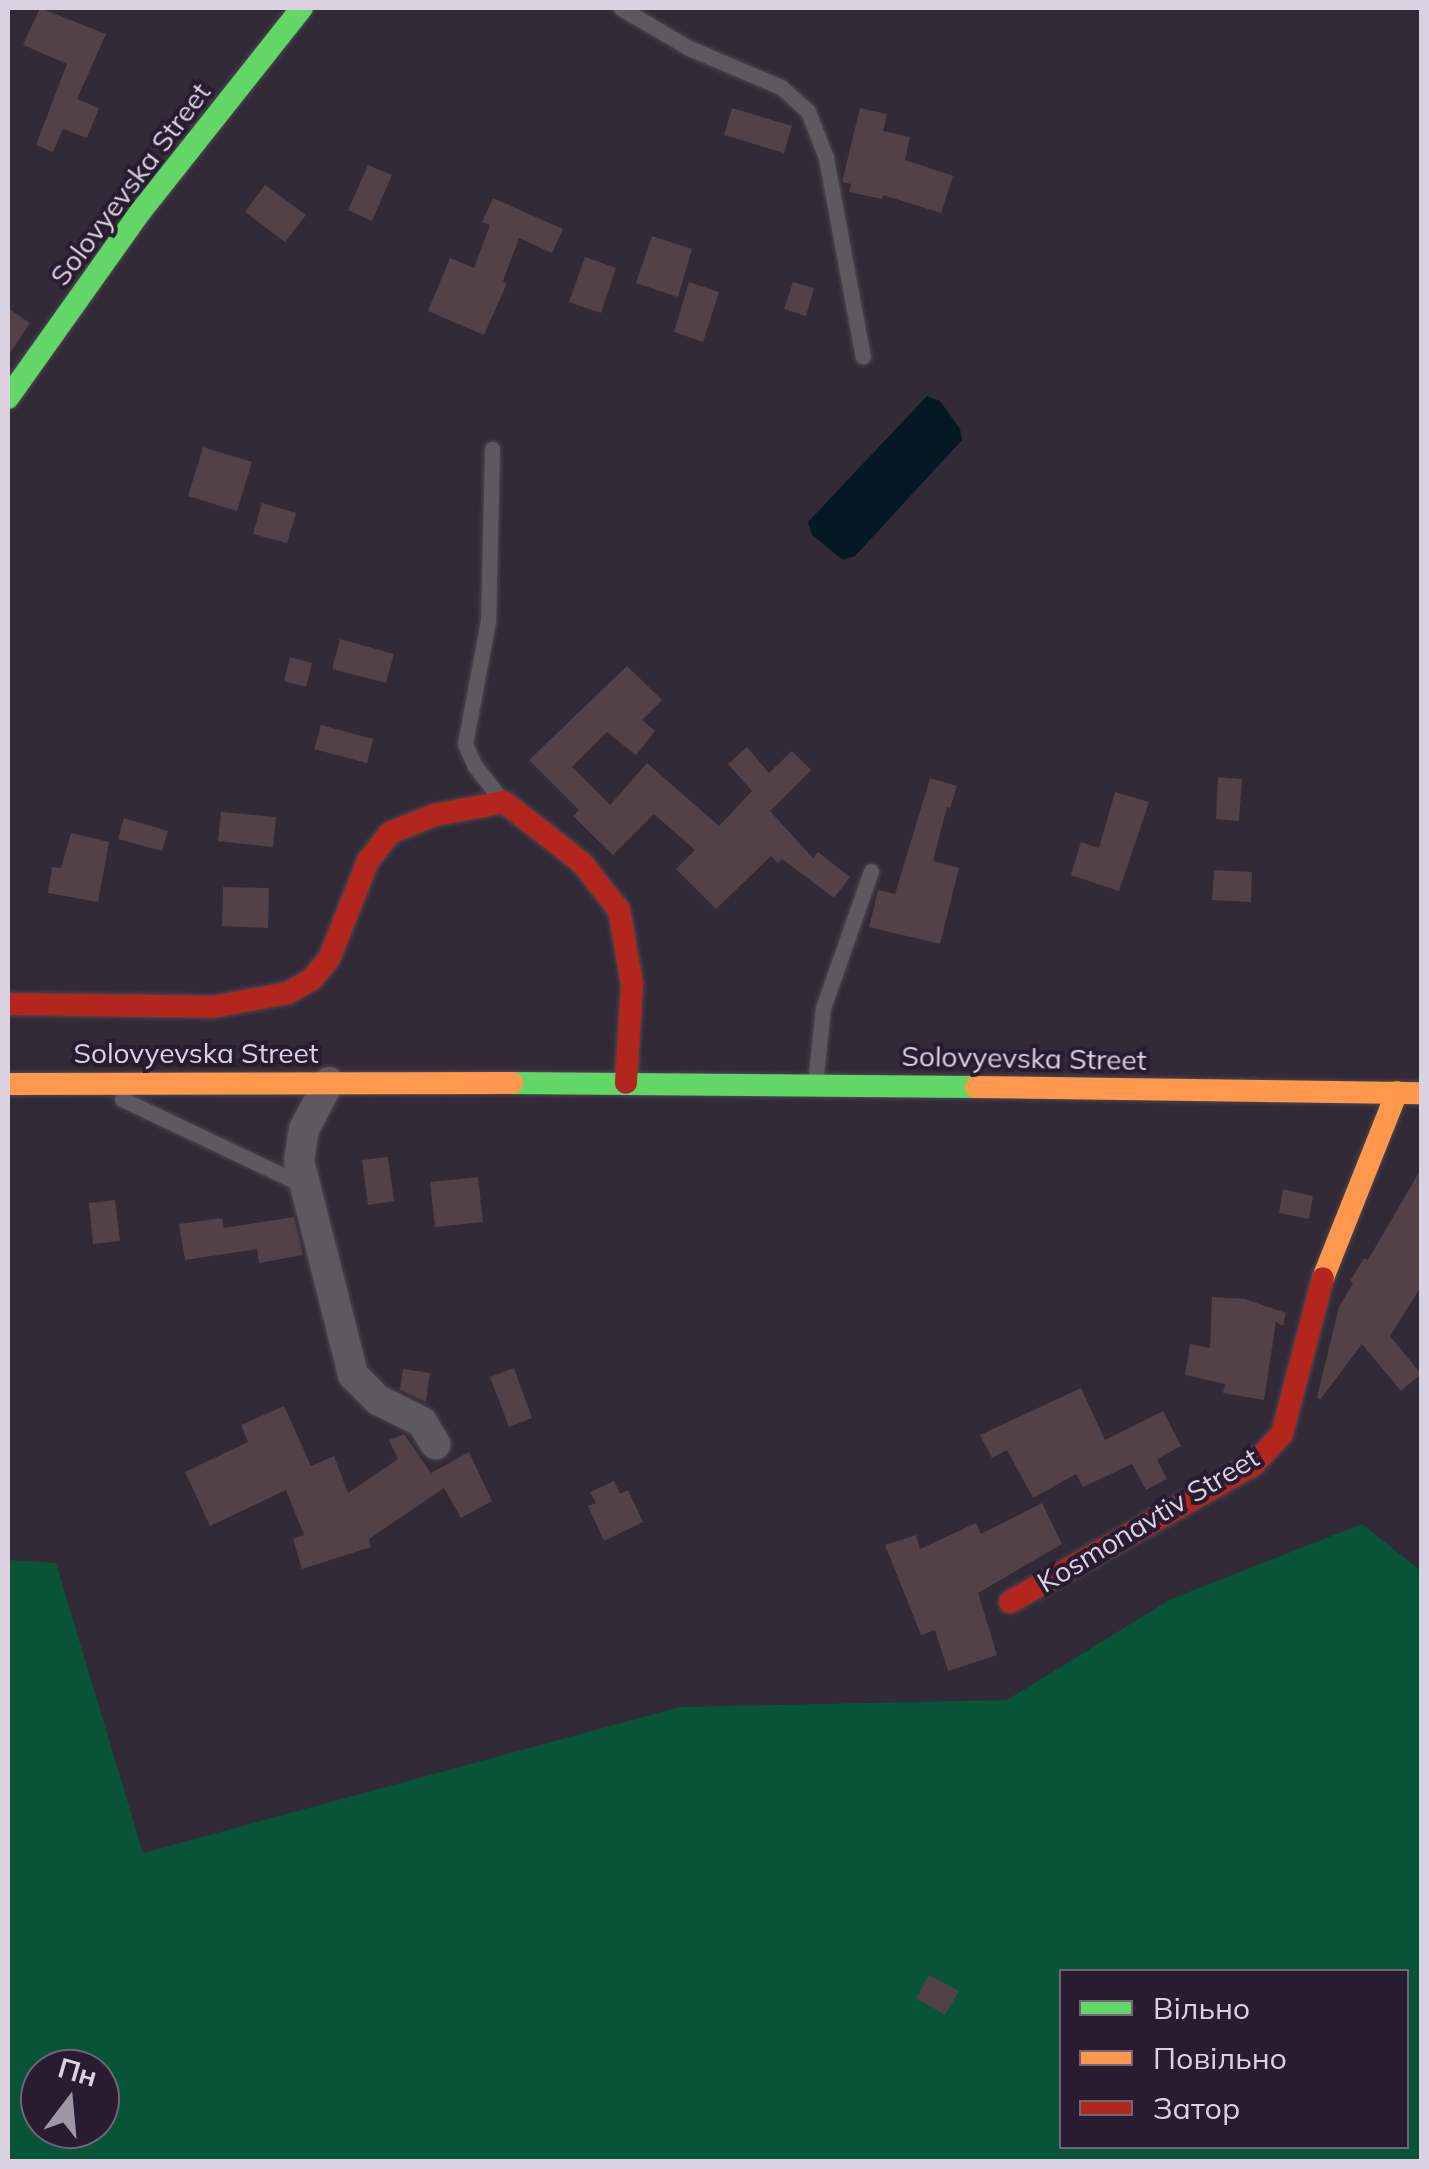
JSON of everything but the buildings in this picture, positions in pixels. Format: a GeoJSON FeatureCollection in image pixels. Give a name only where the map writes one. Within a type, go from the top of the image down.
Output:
{"type":"FeatureCollection","features":[{"type":"Feature","properties":{"kind":"street","name":"Solovyevska Street"},"geometry":{"type":"LineString","coordinates":[[8,398],[141,211],[302,8]]}},
{"type":"Feature","properties":{"kind":"street","name":"Solovyevska Street"},"geometry":{"type":"LineString","coordinates":[[8,1004],[213,1007],[288,993],[312,979],[330,959],[368,861],[390,833],[434,815],[504,802]]}},
{"type":"Feature","properties":{"kind":"street"},"geometry":{"type":"LineString","coordinates":[[504,802],[582,863],[619,910],[632,984],[626,1083]]}},
{"type":"Feature","properties":{"kind":"street"},"geometry":{"type":"LineString","coordinates":[[329,1082],[309,1116],[300,1146],[303,1185],[354,1374],[378,1400],[422,1422],[435,1444]]}},
{"type":"Feature","properties":{"kind":"street","name":"Solovyevska Street"},"geometry":{"type":"LineString","coordinates":[[8,1084],[626,1083],[1422,1093]]}},
{"type":"Feature","properties":{"kind":"street","name":"Kosmonavtiv Street"},"geometry":{"type":"LineString","coordinates":[[1010,1602],[1253,1465],[1282,1434],[1316,1294],[1397,1092]]}},
{"type":"Feature","properties":{"kind":"lane"},"geometry":{"type":"LineString","coordinates":[[621,8],[689,48],[780,86],[808,112],[826,158],[863,357]]}},
{"type":"Feature","properties":{"kind":"lane"},"geometry":{"type":"LineString","coordinates":[[492,449],[488,621],[466,744],[475,766],[504,802]]}},
{"type":"Feature","properties":{"kind":"lane"},"geometry":{"type":"LineString","coordinates":[[815,1086],[822,1008],[871,872]]}},
{"type":"Feature","properties":{"kind":"lane"},"geometry":{"type":"LineString","coordinates":[[91,1085],[303,1185]]}},
{"type":"Feature","properties":{"kind":"green space"},"geometry":{"type":"Polygon","coordinates":[[[1362,1524],[1421,1571],[1421,2161],[8,2161],[8,1560],[56,1563],[143,1853],[680,1707],[1007,1700],[1171,1599],[1362,1524]]]}},
{"type":"Feature","properties":{"kind":"water"},"geometry":{"type":"Polygon","coordinates":[[[927,396],[940,401],[960,429],[962,440],[855,556],[843,560],[812,535],[808,522],[927,396]]]}},
{"type":"Feature","properties":{"kind":"traffic: fast"},"geometry":{"type":"LineString","coordinates":[[8,398],[141,211],[302,8]]}},
{"type":"Feature","properties":{"kind":"traffic: fast"},"geometry":{"type":"LineString","coordinates":[[512,1083],[976,1087]]}},
{"type":"Feature","properties":{"kind":"traffic: slow"},"geometry":{"type":"LineString","coordinates":[[8,1084],[512,1083]]}},
{"type":"Feature","properties":{"kind":"traffic: slow"},"geometry":{"type":"LineString","coordinates":[[976,1087],[1422,1093]]}},
{"type":"Feature","properties":{"kind":"traffic: slow"},"geometry":{"type":"LineString","coordinates":[[1323,1278],[1397,1092]]}},
{"type":"Feature","properties":{"kind":"traffic: jam"},"geometry":{"type":"LineString","coordinates":[[8,1004],[213,1007],[288,993],[312,979],[329,959],[368,861],[390,833],[434,815],[504,802],[582,863],[619,910],[632,984],[626,1083]]}},
{"type":"Feature","properties":{"kind":"traffic: jam"},"geometry":{"type":"LineString","coordinates":[[1010,1602],[1253,1465],[1282,1434],[1323,1278]]}}]}
